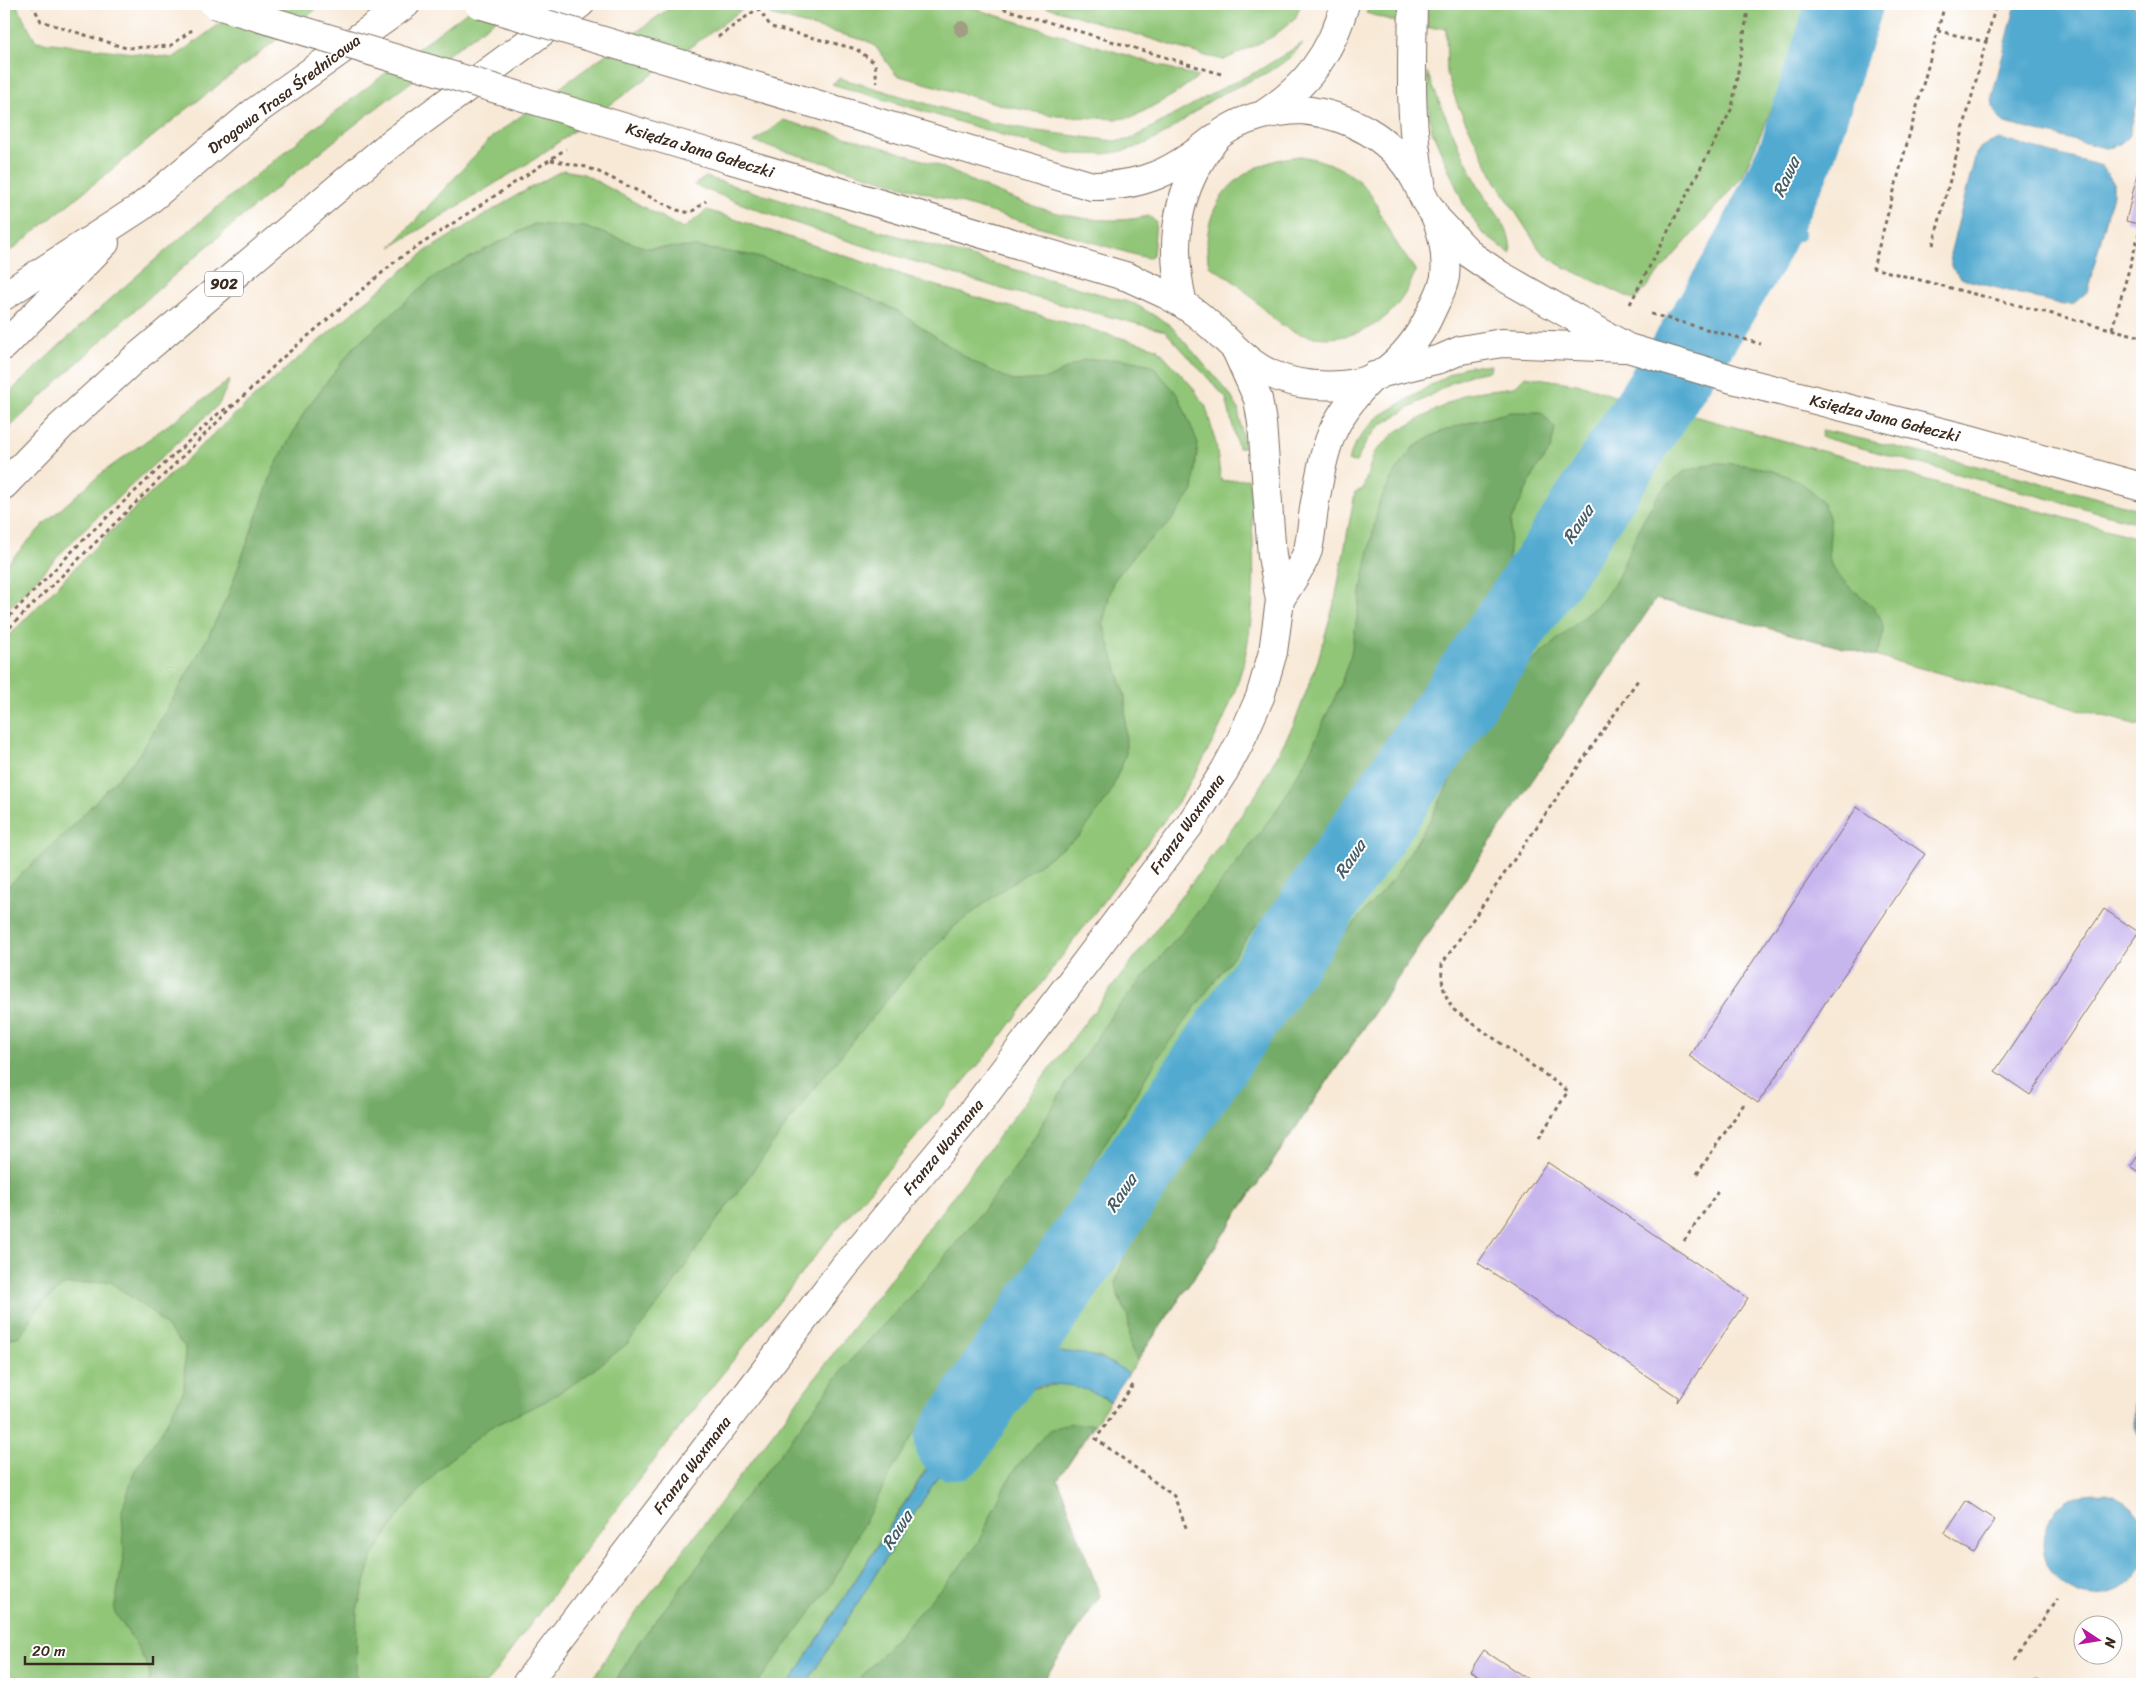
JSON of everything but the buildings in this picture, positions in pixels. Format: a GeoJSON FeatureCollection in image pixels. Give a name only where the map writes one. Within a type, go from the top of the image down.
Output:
{"type":"FeatureCollection","features":[{"type":"Feature","properties":{"kind":"main road","name":"Drogowa Trasa Średnicowa"},"geometry":{"type":"LineString","coordinates":[[141,207],[253,113],[406,4]]}},
{"type":"Feature","properties":{"kind":"main road"},"geometry":{"type":"LineString","coordinates":[[479,4],[1092,186],[1136,183],[1156,176],[1179,165],[1220,134],[1248,119],[1263,114],[1283,111],[1322,112],[1359,125],[1377,136],[1392,149],[1416,180],[1429,206]]}},
{"type":"Feature","properties":{"kind":"main road","name":"902"},"geometry":{"type":"LineString","coordinates":[[4,485],[60,426],[131,362],[389,145],[580,4]]}},
{"type":"Feature","properties":{"kind":"main road"},"geometry":{"type":"LineString","coordinates":[[1263,114],[1283,101],[1314,70],[1333,40],[1345,4]]}},
{"type":"Feature","properties":{"kind":"main road"},"geometry":{"type":"LineString","coordinates":[[1413,4],[1411,106],[1414,137],[1429,206]]}},
{"type":"Feature","properties":{"kind":"main road","name":"Księdza Jana Gałeczki"},"geometry":{"type":"LineString","coordinates":[[206,14],[729,159],[1128,277],[1183,304],[1204,319],[1253,364],[1291,381],[1333,386],[1440,359],[1461,350],[1502,343],[1628,348]]}},
{"type":"Feature","properties":{"kind":"main road"},"geometry":{"type":"LineString","coordinates":[[1183,304],[1177,282],[1175,259],[1175,237],[1179,214],[1185,192],[1194,171],[1220,134]]}},
{"type":"Feature","properties":{"kind":"main road","name":"Księdza Jana Gałeczki"},"geometry":{"type":"LineString","coordinates":[[1429,206],[1463,247],[1494,271],[1628,348],[1736,380],[1969,439],[2142,487]]}},
{"type":"Feature","properties":{"kind":"main road","name":"Franza Waxmana"},"geometry":{"type":"LineString","coordinates":[[1280,600],[1308,550],[1321,470],[1330,435],[1348,404],[1399,358],[1414,340],[1427,321],[1444,278],[1442,242],[1429,206]]}},
{"type":"Feature","properties":{"kind":"main road"},"geometry":{"type":"LineString","coordinates":[[4,296],[141,207]]}},
{"type":"Feature","properties":{"kind":"main road"},"geometry":{"type":"LineString","coordinates":[[4,346],[141,207]]}},
{"type":"Feature","properties":{"kind":"main road","name":"Franza Waxmana"},"geometry":{"type":"LineString","coordinates":[[526,1684],[541,1673],[712,1438],[844,1268],[969,1116],[1190,826],[1225,770],[1260,697],[1273,652],[1280,600],[1272,556],[1262,422],[1258,399],[1236,350]]}},
{"type":"Feature","properties":{"kind":"main road"},"geometry":{"type":"LineString","coordinates":[[4,507],[60,426]]}},
{"type":"Feature","properties":{"kind":"path"},"geometry":{"type":"LineString","coordinates":[[32,4],[41,21],[126,48],[170,46],[206,14]]}},
{"type":"Feature","properties":{"kind":"path"},"geometry":{"type":"LineString","coordinates":[[710,43],[764,4]]}},
{"type":"Feature","properties":{"kind":"path"},"geometry":{"type":"LineString","coordinates":[[988,4],[1221,74]]}},
{"type":"Feature","properties":{"kind":"path"},"geometry":{"type":"LineString","coordinates":[[1630,304],[1732,108],[1749,4]]}},
{"type":"Feature","properties":{"kind":"path"},"geometry":{"type":"LineString","coordinates":[[1945,4],[1873,268],[2142,337]]}},
{"type":"Feature","properties":{"kind":"path"},"geometry":{"type":"LineString","coordinates":[[1933,245],[1996,4]]}},
{"type":"Feature","properties":{"kind":"path"},"geometry":{"type":"LineString","coordinates":[[758,8],[771,26],[856,49],[875,63],[877,84]]}},
{"type":"Feature","properties":{"kind":"path"},"geometry":{"type":"LineString","coordinates":[[1938,30],[1986,42]]}},
{"type":"Feature","properties":{"kind":"path"},"geometry":{"type":"LineString","coordinates":[[4,632],[281,359],[397,260],[567,148]]}},
{"type":"Feature","properties":{"kind":"path"},"geometry":{"type":"LineString","coordinates":[[551,160],[586,167],[599,172],[677,210],[690,213],[706,201]]}},
{"type":"Feature","properties":{"kind":"path"},"geometry":{"type":"LineString","coordinates":[[2112,329],[2139,234],[2142,235]]}},
{"type":"Feature","properties":{"kind":"path"},"geometry":{"type":"LineString","coordinates":[[1651,314],[1761,344]]}},
{"type":"Feature","properties":{"kind":"path"},"geometry":{"type":"LineString","coordinates":[[4,622],[86,536],[218,413],[238,401]]}},
{"type":"Feature","properties":{"kind":"path"},"geometry":{"type":"LineString","coordinates":[[1539,1138],[1568,1091],[1454,1010],[1446,999],[1441,983],[1442,964],[1638,680]]}},
{"type":"Feature","properties":{"kind":"path"},"geometry":{"type":"LineString","coordinates":[[1696,1174],[1744,1104]]}},
{"type":"Feature","properties":{"kind":"path"},"geometry":{"type":"LineString","coordinates":[[1684,1241],[1719,1190]]}},
{"type":"Feature","properties":{"kind":"path"},"geometry":{"type":"LineString","coordinates":[[1133,1385],[1096,1440],[1174,1496],[1187,1530]]}},
{"type":"Feature","properties":{"kind":"path"},"geometry":{"type":"LineString","coordinates":[[2015,1660],[2057,1599]]}},
{"type":"Feature","properties":{"kind":"green space"},"geometry":{"type":"Polygon","coordinates":[[[4,4],[16,4],[36,41],[173,58],[247,4],[323,4],[182,113],[4,256],[4,4]]]}},
{"type":"Feature","properties":{"kind":"green space"},"geometry":{"type":"Polygon","coordinates":[[[477,4],[517,4],[416,78],[277,187],[119,325],[4,433],[4,398],[117,293],[234,193],[354,97],[477,4]]]}},
{"type":"Feature","properties":{"kind":"green space"},"geometry":{"type":"Polygon","coordinates":[[[675,4],[750,4],[535,159],[391,247],[492,137],[675,4]]]}},
{"type":"Feature","properties":{"kind":"green space"},"geometry":{"type":"Polygon","coordinates":[[[778,4],[959,4],[1198,77],[1173,95],[1133,117],[1117,119],[1057,116],[1009,107],[896,75],[875,46],[867,41],[770,15],[772,8],[778,4]]]}},
{"type":"Feature","properties":{"kind":"green space"},"geometry":{"type":"Polygon","coordinates":[[[1038,4],[1301,4],[1295,19],[1272,37],[1224,60],[1038,4]]]}},
{"type":"Feature","properties":{"kind":"green space"},"geometry":{"type":"Polygon","coordinates":[[[1369,4],[1399,4],[1399,23],[1366,13],[1369,4]]]}},
{"type":"Feature","properties":{"kind":"green space"},"geometry":{"type":"Polygon","coordinates":[[[1428,4],[1808,4],[1793,60],[1742,177],[1635,300],[1558,264],[1540,250],[1496,182],[1458,106],[1447,75],[1446,28],[1427,28],[1428,4]]]}},
{"type":"Feature","properties":{"kind":"green space"},"geometry":{"type":"Polygon","coordinates":[[[1303,43],[1284,62],[1261,76],[1213,99],[1157,138],[1130,149],[1101,154],[1056,151],[832,84],[840,78],[989,122],[1037,131],[1114,141],[1129,140],[1226,86],[1256,72],[1303,43]]]}},
{"type":"Feature","properties":{"kind":"green space"},"geometry":{"type":"Polygon","coordinates":[[[1427,72],[1471,171],[1483,194],[1504,225],[1508,234],[1511,254],[1482,233],[1464,205],[1433,133],[1429,117],[1427,72]]]}},
{"type":"Feature","properties":{"kind":"green space"},"geometry":{"type":"Polygon","coordinates":[[[783,120],[920,159],[1024,203],[1065,215],[1107,220],[1149,216],[1156,222],[1153,255],[1148,258],[1139,256],[754,142],[783,120]]]}},
{"type":"Feature","properties":{"kind":"green space"},"geometry":{"type":"Polygon","coordinates":[[[1301,156],[1335,166],[1354,177],[1362,185],[1376,204],[1394,240],[1416,271],[1402,298],[1389,314],[1376,324],[1345,336],[1311,337],[1295,332],[1280,324],[1240,286],[1209,266],[1207,243],[1210,223],[1217,204],[1228,189],[1242,176],[1260,166],[1301,156]]]}},
{"type":"Feature","properties":{"kind":"green space"},"geometry":{"type":"Polygon","coordinates":[[[563,170],[584,174],[683,229],[707,210],[933,285],[1157,348],[1191,385],[1206,407],[1216,444],[1221,481],[1249,479],[1254,557],[1253,596],[1249,635],[1239,680],[1212,743],[1178,802],[992,1049],[835,1231],[630,1491],[486,1684],[4,1684],[4,641],[105,537],[210,437],[289,366],[426,251],[519,194],[563,170]]]}},
{"type":"Feature","properties":{"kind":"green space"},"geometry":{"type":"Polygon","coordinates":[[[706,177],[877,230],[1135,304],[1170,325],[1229,393],[1238,408],[1244,447],[1238,448],[1226,398],[1165,331],[1002,289],[836,237],[763,212],[694,185],[706,177]]]}},
{"type":"Feature","properties":{"kind":"green space"},"geometry":{"type":"Polygon","coordinates":[[[534,224],[585,227],[647,248],[696,247],[749,255],[796,268],[898,311],[970,360],[1013,381],[1047,379],[1083,360],[1123,359],[1152,365],[1178,395],[1198,443],[1193,491],[1168,525],[1139,549],[1113,582],[1103,623],[1125,696],[1126,754],[1109,796],[1080,836],[1001,891],[955,926],[912,970],[813,1089],[704,1238],[669,1291],[627,1344],[584,1377],[546,1401],[489,1428],[444,1464],[401,1512],[373,1556],[357,1610],[356,1676],[353,1684],[149,1684],[150,1672],[137,1646],[114,1611],[124,1553],[122,1511],[135,1470],[162,1431],[184,1390],[185,1347],[153,1313],[109,1281],[64,1285],[40,1306],[20,1336],[4,1340],[4,890],[67,832],[138,756],[208,637],[229,593],[274,468],[306,409],[353,348],[436,275],[534,224]]]}},
{"type":"Feature","properties":{"kind":"green space"},"geometry":{"type":"Polygon","coordinates":[[[1491,365],[1490,371],[1469,375],[1451,383],[1381,425],[1368,439],[1356,462],[1348,461],[1354,446],[1378,417],[1450,374],[1464,367],[1491,365]]]}},
{"type":"Feature","properties":{"kind":"green space"},"geometry":{"type":"Polygon","coordinates":[[[1525,376],[1583,385],[1631,402],[1591,473],[1331,877],[1061,1264],[961,1414],[789,1684],[590,1684],[620,1634],[1208,861],[1257,793],[1295,722],[1318,660],[1335,600],[1355,492],[1363,489],[1374,453],[1396,432],[1467,393],[1514,387],[1525,376]]]}},
{"type":"Feature","properties":{"kind":"green space"},"geometry":{"type":"Polygon","coordinates":[[[230,380],[219,404],[81,532],[4,613],[4,567],[47,521],[102,473],[230,380]]]}},
{"type":"Feature","properties":{"kind":"green space"},"geometry":{"type":"Polygon","coordinates":[[[1676,411],[2142,539],[2142,726],[1656,599],[1129,1373],[1099,1357],[1045,1353],[1054,1317],[1333,918],[1490,682],[1676,411]]]}},
{"type":"Feature","properties":{"kind":"green space"},"geometry":{"type":"Polygon","coordinates":[[[1510,412],[1541,412],[1555,429],[1550,451],[1536,470],[1511,521],[1508,565],[1497,592],[1417,706],[1388,765],[1354,825],[1312,875],[1259,922],[1161,1053],[1100,1152],[1079,1193],[1023,1286],[985,1329],[962,1373],[930,1409],[894,1467],[830,1587],[757,1684],[614,1684],[639,1642],[707,1554],[737,1507],[777,1458],[846,1365],[929,1276],[988,1204],[1019,1162],[1078,1065],[1114,1012],[1182,932],[1280,805],[1308,756],[1340,686],[1351,654],[1365,569],[1379,503],[1394,473],[1413,448],[1435,434],[1460,425],[1510,412]]]}},
{"type":"Feature","properties":{"kind":"green space"},"geometry":{"type":"Polygon","coordinates":[[[1823,430],[1994,470],[2142,510],[2142,524],[1821,437],[1823,430]]]}},
{"type":"Feature","properties":{"kind":"green space"},"geometry":{"type":"Polygon","coordinates":[[[1717,463],[1752,466],[1788,476],[1812,491],[1819,499],[1827,512],[1830,522],[1829,558],[1831,564],[1839,576],[1870,604],[1878,614],[1883,625],[1882,639],[1875,656],[1656,599],[1137,1360],[1131,1348],[1128,1317],[1118,1295],[1116,1282],[1127,1248],[1140,1227],[1169,1188],[1213,1119],[1244,1077],[1285,1009],[1331,945],[1350,928],[1393,879],[1432,817],[1454,772],[1509,688],[1528,665],[1602,601],[1617,579],[1643,520],[1660,492],[1685,471],[1717,463]]]}},
{"type":"Feature","properties":{"kind":"green space"},"geometry":{"type":"Polygon","coordinates":[[[1061,1384],[1079,1386],[1110,1401],[1058,1479],[1100,1596],[1041,1684],[806,1684],[972,1423],[980,1428],[1003,1400],[1013,1392],[1061,1384]]]}},
{"type":"Feature","properties":{"kind":"green space"},"geometry":{"type":"Polygon","coordinates":[[[1072,1423],[1094,1424],[1058,1479],[1100,1596],[1041,1684],[855,1684],[958,1569],[979,1541],[1004,1487],[1017,1466],[1049,1430],[1072,1423]]]}},
{"type":"Feature","properties":{"kind":"water"},"geometry":{"type":"Polygon","coordinates":[[[2016,4],[2123,4],[2142,9],[2142,85],[2129,135],[2121,143],[2105,148],[2005,123],[1997,115],[1992,97],[2016,4]]]}},
{"type":"Feature","properties":{"kind":"water"},"geometry":{"type":"Polygon","coordinates":[[[1999,139],[2102,166],[2113,182],[2113,194],[2087,292],[2073,304],[2063,305],[1963,279],[1953,268],[1950,254],[1976,154],[1981,147],[1999,139]]]}},
{"type":"Feature","properties":{"kind":"water"},"geometry":{"type":"Polygon","coordinates":[[[1067,1352],[1100,1358],[1129,1373],[1110,1401],[1072,1386],[1042,1386],[1016,1391],[1007,1396],[980,1428],[972,1423],[806,1684],[789,1684],[1001,1354],[1067,1352]]]}},
{"type":"Feature","properties":{"kind":"water"},"geometry":{"type":"Polygon","coordinates":[[[2142,1381],[2142,1440],[2135,1426],[2133,1411],[2142,1381]]]}},
{"type":"Feature","properties":{"kind":"water"},"geometry":{"type":"Polygon","coordinates":[[[2095,1492],[2115,1496],[2132,1507],[2143,1524],[2147,1544],[2143,1564],[2132,1581],[2115,1592],[2095,1596],[2075,1592],[2058,1581],[2047,1564],[2043,1544],[2047,1524],[2058,1507],[2075,1496],[2095,1492]]]}},
{"type":"Feature","properties":{"kind":"waterway","name":"Rawa"},"geometry":{"type":"LineString","coordinates":[[953,1442],[991,1383],[1558,555],[1712,315],[1749,253],[1797,153],[1845,4]]}},
{"type":"Feature","properties":{"kind":"waterway"},"geometry":{"type":"LineString","coordinates":[[1749,253],[1766,241],[1799,235]]}}]}
